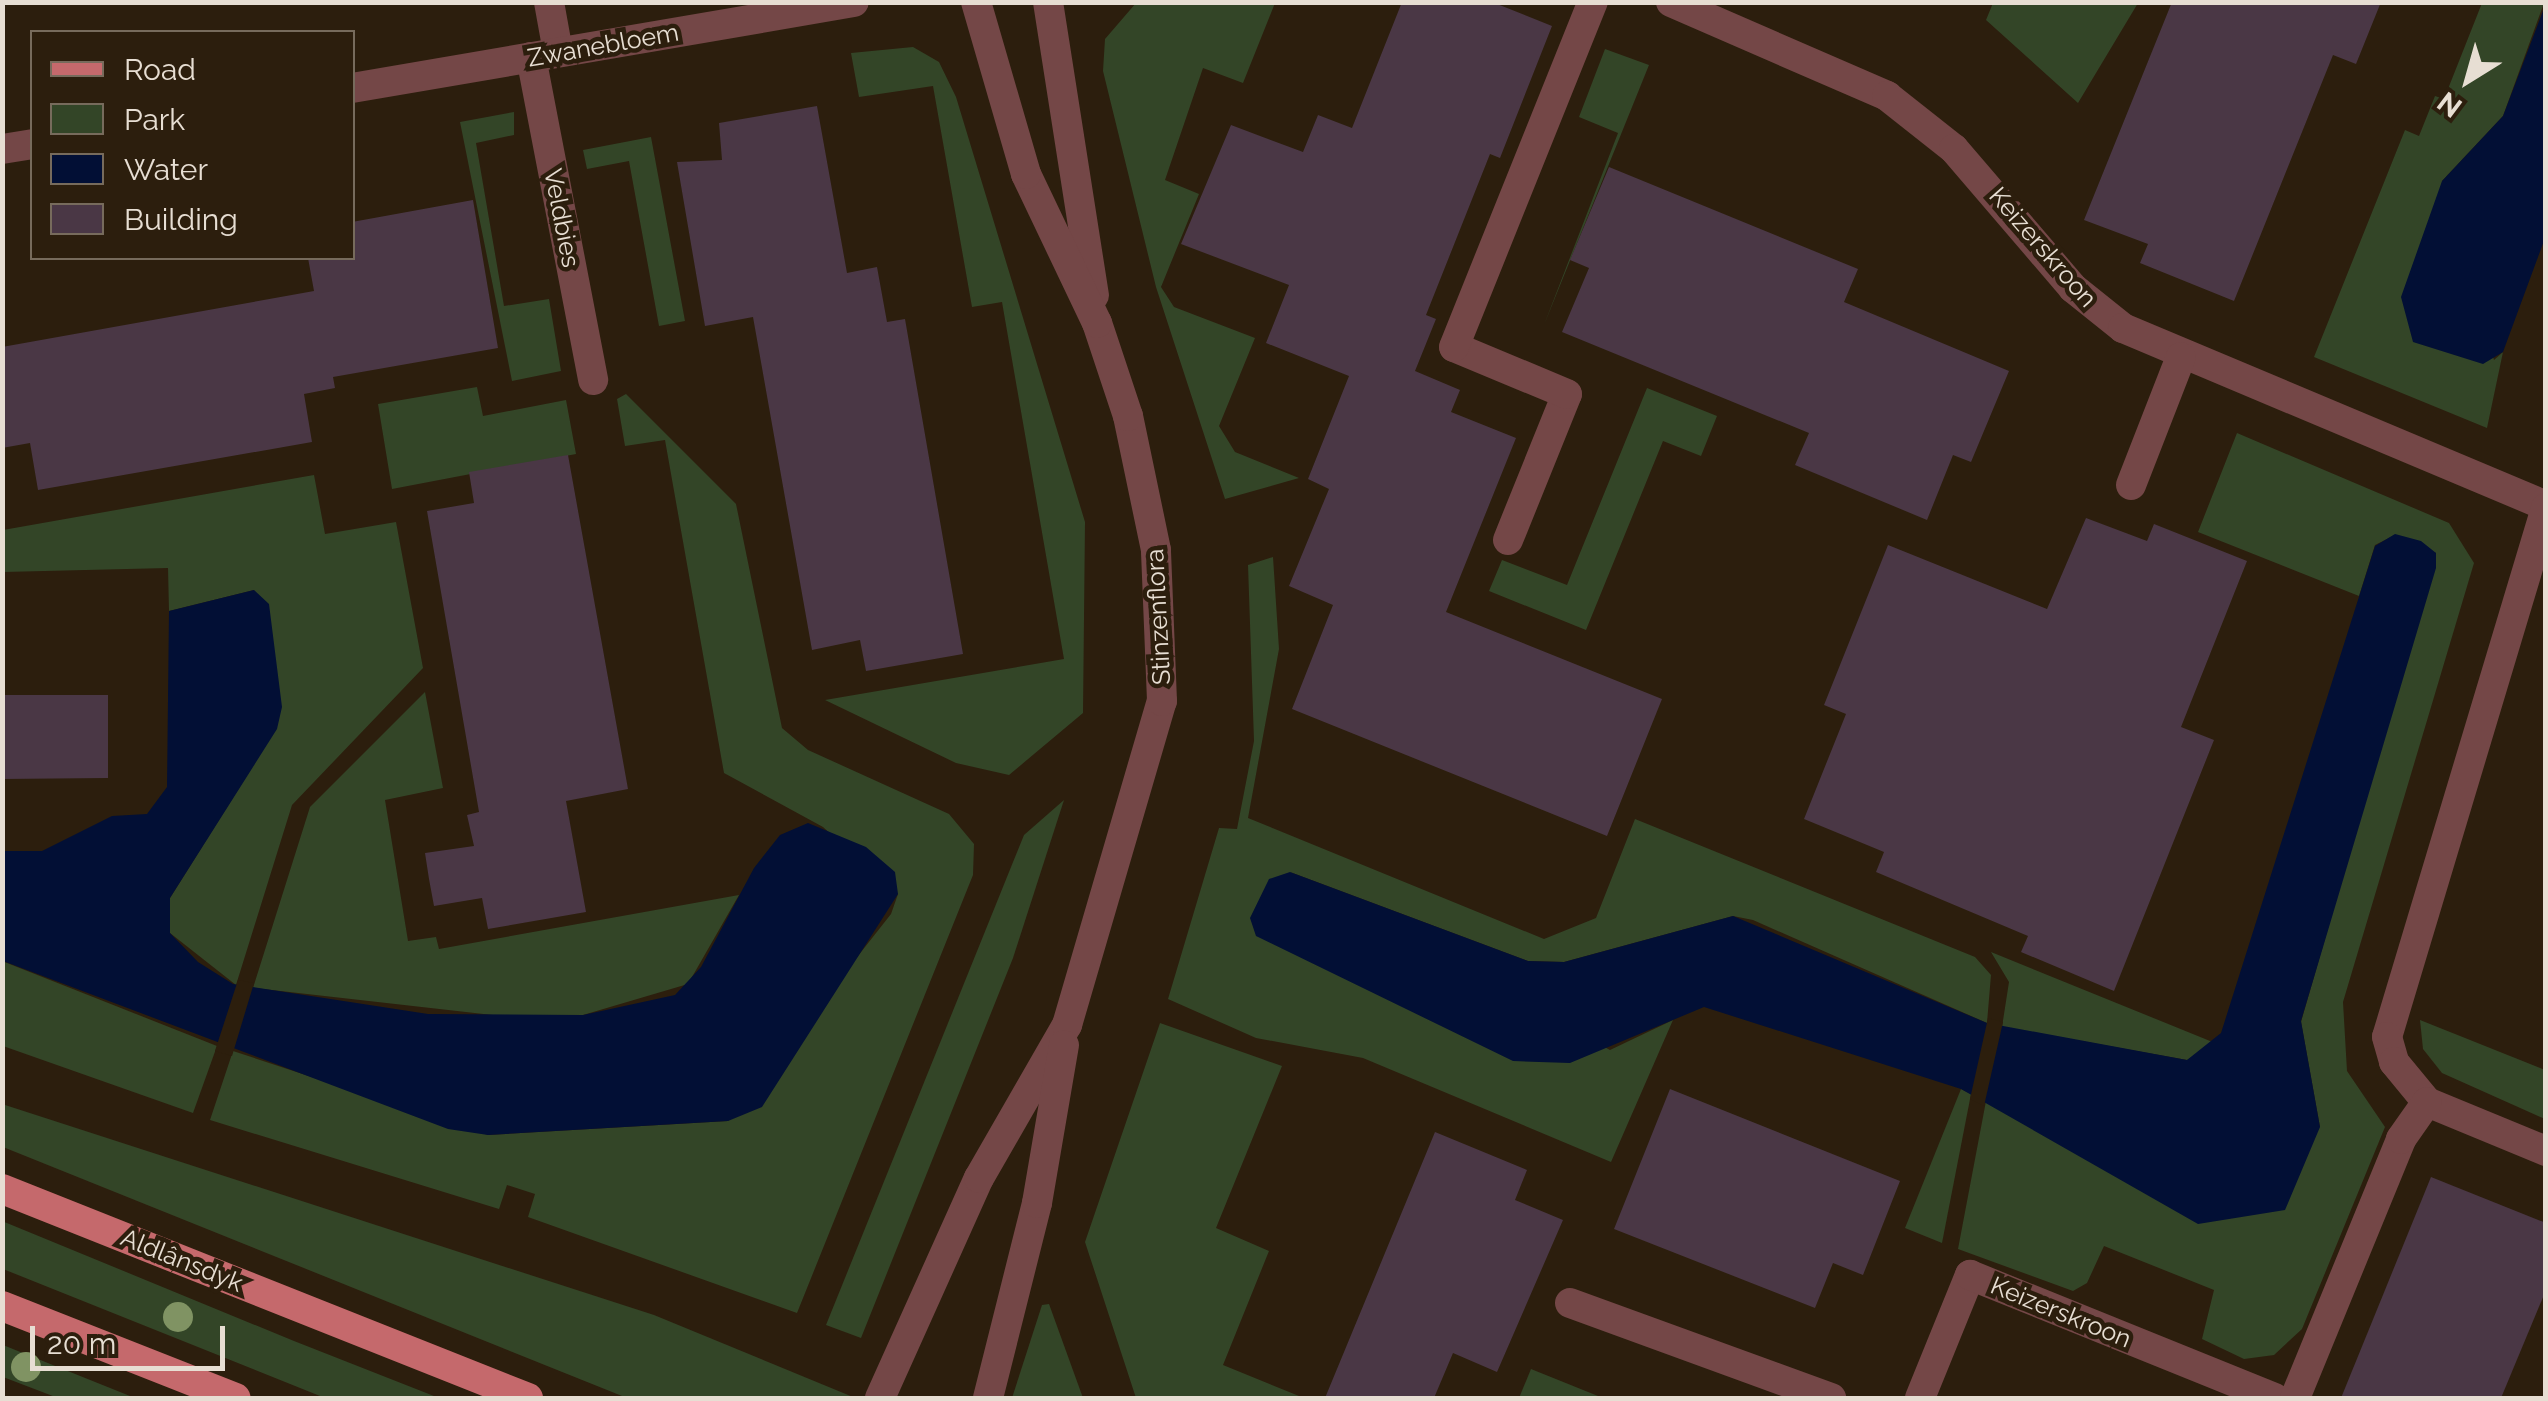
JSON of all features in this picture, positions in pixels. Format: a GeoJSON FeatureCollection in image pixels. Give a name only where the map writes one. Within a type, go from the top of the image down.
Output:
{"type":"FeatureCollection","features":[{"type":"Feature","properties":{"kind":"main road","name":"Aldlânsdyk"},"geometry":{"type":"LineString","coordinates":[[2,1189],[528,1398]]}},
{"type":"Feature","properties":{"kind":"main road"},"geometry":{"type":"LineString","coordinates":[[2,1306],[235,1398]]}},
{"type":"Feature","properties":{"kind":"street","name":"Veldbies"},"geometry":{"type":"LineString","coordinates":[[549,2],[544,54],[592,380]]}},
{"type":"Feature","properties":{"kind":"street","name":"Stinzenflora"},"geometry":{"type":"LineString","coordinates":[[976,2],[1026,174],[1097,323]]}},
{"type":"Feature","properties":{"kind":"street","name":"Stinzenflora"},"geometry":{"type":"LineString","coordinates":[[988,1398],[1037,1204],[1067,1025],[1162,702],[1146,484],[1097,323],[1048,2]]}},
{"type":"Feature","properties":{"kind":"street"},"geometry":{"type":"LineString","coordinates":[[1508,540],[1567,394],[1454,348],[1593,2]]}},
{"type":"Feature","properties":{"kind":"street","name":"Keizerskroon"},"geometry":{"type":"LineString","coordinates":[[1671,2],[1887,96],[1982,176],[2097,310],[2181,357],[2546,507],[2391,1004],[2394,1062],[2428,1102],[2546,1150]]}},
{"type":"Feature","properties":{"kind":"street","name":"Zwanebloem"},"geometry":{"type":"LineString","coordinates":[[355,87],[852,3]]}},
{"type":"Feature","properties":{"kind":"street"},"geometry":{"type":"LineString","coordinates":[[2,149],[30,144]]}},
{"type":"Feature","properties":{"kind":"street"},"geometry":{"type":"LineString","coordinates":[[2131,485],[2181,357]]}},
{"type":"Feature","properties":{"kind":"street","name":"Stinzenflora"},"geometry":{"type":"LineString","coordinates":[[880,1398],[980,1178],[1067,1025]]}},
{"type":"Feature","properties":{"kind":"street"},"geometry":{"type":"LineString","coordinates":[[2295,1398],[2401,1139],[2428,1102]]}},
{"type":"Feature","properties":{"kind":"street","name":"Keizerskroon"},"geometry":{"type":"LineString","coordinates":[[1920,1398],[1970,1275],[2275,1398]]}},
{"type":"Feature","properties":{"kind":"street"},"geometry":{"type":"LineString","coordinates":[[1570,1303],[1831,1398]]}},
{"type":"Feature","properties":{"kind":"green space"},"geometry":{"type":"Polygon","coordinates":[[[1993,2],[2138,3],[2078,103],[1986,20],[1993,2]]]}},
{"type":"Feature","properties":{"kind":"green space"},"geometry":{"type":"Polygon","coordinates":[[[1136,3],[1275,3],[1243,83],[1203,68],[1165,180],[1199,194],[1161,287],[1174,307],[1255,338],[1219,426],[1235,452],[1299,478],[1225,499],[1156,287],[1103,71],[1105,39],[1136,3]]]}},
{"type":"Feature","properties":{"kind":"green space"},"geometry":{"type":"Polygon","coordinates":[[[2482,3],[2544,3],[2503,116],[2442,181],[2494,360],[2503,352],[2487,428],[2314,357],[2405,130],[2419,136],[2435,96],[2444,99],[2482,3]]]}},
{"type":"Feature","properties":{"kind":"green space"},"geometry":{"type":"Polygon","coordinates":[[[913,47],[939,62],[956,97],[1085,522],[1083,713],[1009,775],[956,763],[825,700],[1064,659],[1002,302],[972,307],[933,86],[859,97],[851,53],[913,47]]]}},
{"type":"Feature","properties":{"kind":"green space"},"geometry":{"type":"Polygon","coordinates":[[[1605,49],[1649,65],[1544,325],[1618,133],[1579,117],[1605,49]]]}},
{"type":"Feature","properties":{"kind":"green space"},"geometry":{"type":"Polygon","coordinates":[[[514,112],[514,135],[476,143],[504,306],[549,299],[561,371],[512,381],[460,122],[514,112]]]}},
{"type":"Feature","properties":{"kind":"green space"},"geometry":{"type":"Polygon","coordinates":[[[651,137],[685,321],[659,326],[629,161],[587,169],[583,150],[651,137]]]}},
{"type":"Feature","properties":{"kind":"green space"},"geometry":{"type":"Polygon","coordinates":[[[477,387],[483,416],[566,400],[576,454],[392,489],[378,404],[477,387]]]}},
{"type":"Feature","properties":{"kind":"green space"},"geometry":{"type":"Polygon","coordinates":[[[1647,388],[1717,416],[1701,456],[1663,441],[1586,630],[1489,591],[1502,560],[1567,585],[1647,388]]]}},
{"type":"Feature","properties":{"kind":"green space"},"geometry":{"type":"Polygon","coordinates":[[[626,394],[736,504],[782,728],[808,750],[949,814],[974,844],[973,875],[797,1313],[528,1217],[535,1194],[507,1185],[499,1209],[210,1120],[233,1051],[488,1135],[728,1121],[891,914],[898,894],[823,827],[724,773],[665,440],[625,446],[617,399],[626,394]]]}},
{"type":"Feature","properties":{"kind":"green space"},"geometry":{"type":"Polygon","coordinates":[[[2237,433],[2449,523],[2474,563],[2343,1002],[2347,1071],[2385,1127],[2302,1329],[2274,1355],[2244,1359],[2202,1339],[2214,1290],[2104,1246],[2087,1283],[2073,1291],[1958,1249],[1986,1101],[2320,1127],[2301,1022],[2436,553],[2395,535],[2375,545],[2359,596],[2198,532],[2237,433]]]}},
{"type":"Feature","properties":{"kind":"green space"},"geometry":{"type":"Polygon","coordinates":[[[314,475],[325,534],[396,522],[423,668],[292,805],[236,985],[170,933],[170,898],[264,748],[254,590],[169,611],[168,568],[3,572],[3,530],[314,475]]]}},
{"type":"Feature","properties":{"kind":"green space"},"geometry":{"type":"Polygon","coordinates":[[[1273,557],[1279,649],[1248,818],[1544,939],[1596,918],[1635,819],[1975,957],[1991,975],[1987,1023],[1753,920],[1733,916],[1564,962],[1528,961],[1290,872],[1610,1050],[1673,1020],[1611,1162],[1363,1058],[1256,1038],[1168,999],[1219,828],[1237,829],[1254,741],[1248,565],[1273,557]]]}},
{"type":"Feature","properties":{"kind":"green space"},"geometry":{"type":"Polygon","coordinates":[[[425,692],[443,788],[385,800],[408,941],[436,937],[439,949],[739,895],[688,984],[583,1015],[519,1018],[253,988],[310,807],[425,692]]]}},
{"type":"Feature","properties":{"kind":"green space"},"geometry":{"type":"Polygon","coordinates":[[[1064,800],[1013,958],[861,1338],[826,1325],[1024,835],[1064,800]]]}},
{"type":"Feature","properties":{"kind":"green space"},"geometry":{"type":"Polygon","coordinates":[[[1991,952],[2215,1043],[2187,1060],[2002,1027],[2009,982],[1991,952]]]}},
{"type":"Feature","properties":{"kind":"green space"},"geometry":{"type":"Polygon","coordinates":[[[2,961],[217,1046],[193,1113],[3,1046],[2,961]]]}},
{"type":"Feature","properties":{"kind":"green space"},"geometry":{"type":"Polygon","coordinates":[[[2420,1020],[2545,1070],[2545,1119],[2442,1073],[2423,1049],[2420,1020]]]}},
{"type":"Feature","properties":{"kind":"green space"},"geometry":{"type":"Polygon","coordinates":[[[1160,1023],[1282,1066],[1216,1228],[1269,1251],[1223,1365],[1304,1398],[1136,1398],[1085,1242],[1160,1023]]]}},
{"type":"Feature","properties":{"kind":"green space"},"geometry":{"type":"Polygon","coordinates":[[[1961,1089],[1971,1094],[1942,1243],[1905,1228],[1961,1089]]]}},
{"type":"Feature","properties":{"kind":"green space"},"geometry":{"type":"Polygon","coordinates":[[[2,1104],[654,1315],[853,1397],[627,1398],[3,1147],[2,1104]]]}},
{"type":"Feature","properties":{"kind":"green space"},"geometry":{"type":"Polygon","coordinates":[[[2,1221],[439,1398],[325,1398],[3,1269],[2,1221]]]}},
{"type":"Feature","properties":{"kind":"green space"},"geometry":{"type":"Polygon","coordinates":[[[1049,1304],[1083,1398],[1012,1398],[1042,1305],[1049,1304]]]}},
{"type":"Feature","properties":{"kind":"green space"},"geometry":{"type":"Polygon","coordinates":[[[2,1345],[135,1398],[58,1398],[3,1377],[2,1345]]]}},
{"type":"Feature","properties":{"kind":"green space"},"geometry":{"type":"Polygon","coordinates":[[[1531,1369],[1603,1398],[1519,1398],[1531,1369]]]}},
{"type":"Feature","properties":{"kind":"water"},"geometry":{"type":"Polygon","coordinates":[[[2546,3],[2545,238],[2503,352],[2483,364],[2413,342],[2401,297],[2442,181],[2503,116],[2546,3]]]}},
{"type":"Feature","properties":{"kind":"water"},"geometry":{"type":"Polygon","coordinates":[[[2395,534],[2421,541],[2436,553],[2436,568],[2301,1021],[2320,1127],[2285,1210],[2198,1224],[1961,1089],[1704,1007],[1570,1063],[1513,1061],[1256,936],[1250,918],[1269,879],[1290,872],[1528,961],[1564,962],[1733,916],[1987,1023],[2187,1060],[2221,1033],[2375,546],[2395,534]]]}},
{"type":"Feature","properties":{"kind":"water"},"geometry":{"type":"Polygon","coordinates":[[[254,590],[269,604],[282,707],[277,729],[170,898],[170,933],[198,962],[233,984],[428,1014],[583,1015],[675,995],[701,967],[754,868],[780,835],[808,823],[866,847],[895,872],[898,894],[762,1107],[728,1121],[488,1135],[448,1129],[3,961],[2,851],[42,851],[112,816],[147,814],[167,787],[169,611],[254,590]]]}},
{"type":"Feature","properties":{"kind":"pier"},"geometry":{"type":"Polygon","coordinates":[[[238,980],[254,983],[232,1056],[215,1051],[238,980]]]}},
{"type":"Feature","properties":{"kind":"pier"},"geometry":{"type":"Polygon","coordinates":[[[1988,1018],[2003,1022],[1984,1106],[1970,1099],[1988,1018]]]}},
{"type":"Feature","properties":{"kind":"building"},"geometry":{"type":"Polygon","coordinates":[[[1402,2],[1492,2],[1552,26],[1500,158],[1490,154],[1426,315],[1436,319],[1415,371],[1460,390],[1451,412],[1516,438],[1446,612],[1662,699],[1607,836],[1292,709],[1333,605],[1289,586],[1329,489],[1308,479],[1349,376],[1266,343],[1289,285],[1181,244],[1231,125],[1303,152],[1318,115],[1352,128],[1402,2]]]}},
{"type":"Feature","properties":{"kind":"building"},"geometry":{"type":"Polygon","coordinates":[[[2172,2],[2381,2],[2356,64],[2333,55],[2234,301],[2140,263],[2148,244],[2084,220],[2172,2]]]}},
{"type":"Feature","properties":{"kind":"building"},"geometry":{"type":"Polygon","coordinates":[[[817,106],[847,273],[877,267],[887,322],[905,319],[963,654],[866,671],[860,640],[812,650],[753,317],[705,326],[677,162],[722,160],[719,123],[817,106]]]}},
{"type":"Feature","properties":{"kind":"building"},"geometry":{"type":"Polygon","coordinates":[[[1609,167],[1858,269],[1844,302],[2009,371],[1971,462],[1953,455],[1927,520],[1795,465],[1809,433],[1562,332],[1589,268],[1570,260],[1609,167]]]}},
{"type":"Feature","properties":{"kind":"building"},"geometry":{"type":"Polygon","coordinates":[[[473,200],[498,348],[333,377],[335,388],[304,394],[312,442],[38,490],[30,443],[2,448],[2,347],[314,291],[308,260],[355,260],[355,221],[473,200]]]}},
{"type":"Feature","properties":{"kind":"building"},"geometry":{"type":"Polygon","coordinates":[[[568,455],[628,789],[566,801],[586,912],[488,929],[482,898],[434,906],[425,853],[474,846],[467,815],[479,812],[427,511],[474,503],[469,472],[568,455]]]}},
{"type":"Feature","properties":{"kind":"building"},"geometry":{"type":"Polygon","coordinates":[[[2086,518],[2147,541],[2154,524],[2247,561],[2181,727],[2214,740],[2114,991],[2021,952],[2028,936],[1876,872],[1884,852],[1804,819],[1846,714],[1824,705],[1888,545],[2047,609],[2086,518]]]}},
{"type":"Feature","properties":{"kind":"building"},"geometry":{"type":"Polygon","coordinates":[[[2,695],[108,695],[108,778],[2,779],[2,695]]]}},
{"type":"Feature","properties":{"kind":"building"},"geometry":{"type":"Polygon","coordinates":[[[1670,1089],[1900,1181],[1863,1275],[1833,1263],[1815,1308],[1614,1229],[1670,1089]]]}},
{"type":"Feature","properties":{"kind":"building"},"geometry":{"type":"Polygon","coordinates":[[[1435,1132],[1527,1170],[1515,1200],[1563,1220],[1497,1372],[1453,1353],[1434,1398],[1325,1398],[1435,1132]]]}},
{"type":"Feature","properties":{"kind":"building"},"geometry":{"type":"Polygon","coordinates":[[[2431,1177],[2546,1223],[2546,1290],[2501,1398],[2341,1398],[2431,1177]]]}}]}
